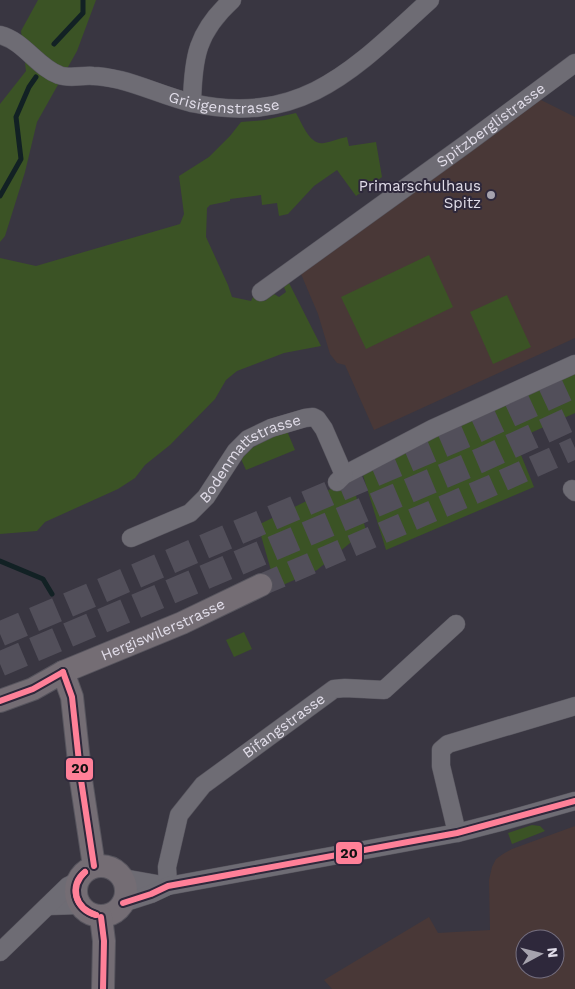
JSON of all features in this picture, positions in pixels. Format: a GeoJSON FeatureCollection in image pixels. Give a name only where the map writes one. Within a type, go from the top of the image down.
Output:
{"type":"FeatureCollection","features":[{"type":"Feature","properties":{"kind":"main road","name":"Hergiswilerstrasse"},"geometry":{"type":"LineString","coordinates":[[0,701],[33,689],[63,672],[182,622],[261,585]]}},
{"type":"Feature","properties":{"kind":"main road","name":"Hergiswilerstrasse"},"geometry":{"type":"LineString","coordinates":[[0,690],[30,678],[63,672]]}},
{"type":"Feature","properties":{"kind":"main road"},"geometry":{"type":"LineString","coordinates":[[63,672],[72,697],[81,780],[94,866]]}},
{"type":"Feature","properties":{"kind":"main road"},"geometry":{"type":"LineString","coordinates":[[94,866],[112,868],[123,878],[126,889],[123,903],[114,913],[101,917],[85,911],[79,905],[75,893],[78,881],[94,866]]}},
{"type":"Feature","properties":{"kind":"main road"},"geometry":{"type":"LineString","coordinates":[[101,917],[104,941],[103,989]]}},
{"type":"Feature","properties":{"kind":"street"},"geometry":{"type":"LineString","coordinates":[[192,103],[193,73],[201,41],[207,28],[218,13],[232,0]]}},
{"type":"Feature","properties":{"kind":"street","name":"Grisigenstrasse"},"geometry":{"type":"LineString","coordinates":[[0,35],[22,47],[50,70],[61,76],[93,76],[119,80],[192,103],[239,110],[277,106],[302,97],[332,82],[360,63],[430,0]]}},
{"type":"Feature","properties":{"kind":"street","name":"Spitzberglistrasse"},"geometry":{"type":"LineString","coordinates":[[261,292],[575,63]]}},
{"type":"Feature","properties":{"kind":"street","name":"Bodenmattstrasse"},"geometry":{"type":"LineString","coordinates":[[131,538],[190,513],[206,497],[236,452],[248,439],[271,428],[305,418],[313,417],[317,419],[324,429],[341,479],[432,429],[575,364]]}},
{"type":"Feature","properties":{"kind":"street","name":"Bifangstrasse"},"geometry":{"type":"LineString","coordinates":[[168,886],[167,867],[179,816],[203,785],[334,689],[384,690],[456,624]]}},
{"type":"Feature","properties":{"kind":"street"},"geometry":{"type":"LineString","coordinates":[[457,833],[441,766],[441,750],[448,744],[575,706]]}},
{"type":"Feature","properties":{"kind":"street"},"geometry":{"type":"LineString","coordinates":[[123,903],[168,886],[457,833],[575,801]]}},
{"type":"Feature","properties":{"kind":"street"},"geometry":{"type":"LineString","coordinates":[[123,878],[168,886]]}},
{"type":"Feature","properties":{"kind":"street"},"geometry":{"type":"LineString","coordinates":[[0,952],[68,886],[78,881]]}},
{"type":"Feature","properties":{"kind":"street"},"geometry":{"type":"LineString","coordinates":[[48,906],[79,905]]}},
{"type":"Feature","properties":{"kind":"shaded area","name":"Primarschulhaus Spitz"},"geometry":{"type":"Polygon","coordinates":[[[539,99],[575,117],[575,338],[374,430],[345,365],[337,363],[330,354],[318,314],[301,274],[539,99]]]}},
{"type":"Feature","properties":{"kind":"shaded area"},"geometry":{"type":"Polygon","coordinates":[[[575,826],[575,989],[332,989],[324,980],[429,917],[438,933],[490,930],[489,880],[496,859],[503,854],[575,826]]]}},
{"type":"Feature","properties":{"kind":"green space"},"geometry":{"type":"Polygon","coordinates":[[[38,0],[96,0],[77,51],[37,122],[25,172],[5,236],[0,242],[0,104],[26,71],[21,31],[38,0]]]}},
{"type":"Feature","properties":{"kind":"green space"},"geometry":{"type":"Polygon","coordinates":[[[296,113],[307,133],[319,143],[347,137],[349,146],[376,142],[382,177],[356,196],[337,170],[314,186],[288,214],[279,216],[277,203],[262,205],[261,195],[230,199],[230,201],[210,205],[207,208],[206,237],[232,297],[251,301],[253,297],[265,301],[274,294],[279,297],[286,292],[284,287],[289,283],[321,346],[284,353],[237,371],[226,380],[215,399],[170,445],[145,465],[135,478],[118,489],[45,522],[37,531],[0,534],[0,258],[36,266],[180,224],[184,214],[179,176],[209,157],[241,122],[265,120],[296,113]]]}},
{"type":"Feature","properties":{"kind":"green space"},"geometry":{"type":"Polygon","coordinates":[[[429,255],[453,307],[366,349],[341,297],[429,255]]]}},
{"type":"Feature","properties":{"kind":"green space"},"geometry":{"type":"Polygon","coordinates":[[[507,295],[531,347],[493,364],[470,312],[507,295]]]}},
{"type":"Feature","properties":{"kind":"green space"},"geometry":{"type":"Polygon","coordinates":[[[575,369],[575,413],[515,440],[534,487],[386,550],[362,472],[575,369]]]}},
{"type":"Feature","properties":{"kind":"green space"},"geometry":{"type":"Polygon","coordinates":[[[287,431],[295,450],[246,470],[241,459],[251,449],[287,431]]]}},
{"type":"Feature","properties":{"kind":"green space"},"geometry":{"type":"Polygon","coordinates":[[[351,479],[366,530],[317,570],[276,588],[258,525],[351,479]]]}},
{"type":"Feature","properties":{"kind":"green space"},"geometry":{"type":"Polygon","coordinates":[[[244,632],[252,649],[234,657],[226,640],[244,632]]]}},
{"type":"Feature","properties":{"kind":"green space"},"geometry":{"type":"Polygon","coordinates":[[[532,825],[540,826],[545,831],[512,844],[508,833],[532,825]]]}},
{"type":"Feature","properties":{"kind":"waterway"},"geometry":{"type":"LineString","coordinates":[[54,44],[83,13],[83,0]]}},
{"type":"Feature","properties":{"kind":"waterway"},"geometry":{"type":"LineString","coordinates":[[0,196],[21,159],[16,117],[29,87],[36,77]]}},
{"type":"Feature","properties":{"kind":"waterway"},"geometry":{"type":"LineString","coordinates":[[0,561],[43,579],[52,594]]}},
{"type":"Feature","properties":{"kind":"tunnel"},"geometry":{"type":"LineString","coordinates":[[0,634],[471,433],[575,385]]}},
{"type":"Feature","properties":{"kind":"tunnel"},"geometry":{"type":"LineString","coordinates":[[0,664],[481,460],[575,417]]}},
{"type":"Feature","properties":{"kind":"tunnel"},"geometry":{"type":"LineString","coordinates":[[261,585],[575,448]]}},
{"type":"Feature","properties":{"kind":"transit line","name":"20"},"geometry":{"type":"LineString","coordinates":[[63,672],[72,697],[81,780],[94,866]]}},
{"type":"Feature","properties":{"kind":"transit line","name":"20"},"geometry":{"type":"LineString","coordinates":[[0,701],[33,689],[63,672]]}},
{"type":"Feature","properties":{"kind":"transit line","name":"20"},"geometry":{"type":"LineString","coordinates":[[123,903],[168,886],[457,833],[575,801]]}},
{"type":"Feature","properties":{"kind":"transit line","name":"20"},"geometry":{"type":"LineString","coordinates":[[85,872],[77,884],[77,897],[83,908],[96,915]]}},
{"type":"Feature","properties":{"kind":"transit line","name":"20"},"geometry":{"type":"LineString","coordinates":[[85,872],[77,884],[76,896],[83,908],[96,915]]}},
{"type":"Feature","properties":{"kind":"transit line","name":"20"},"geometry":{"type":"LineString","coordinates":[[101,917],[104,941],[103,989]]}},
{"type":"Feature","properties":{"kind":"place","name":"Primarschulhaus Spitz"},"geometry":{"type":"Point","coordinates":[491,195]}}]}
